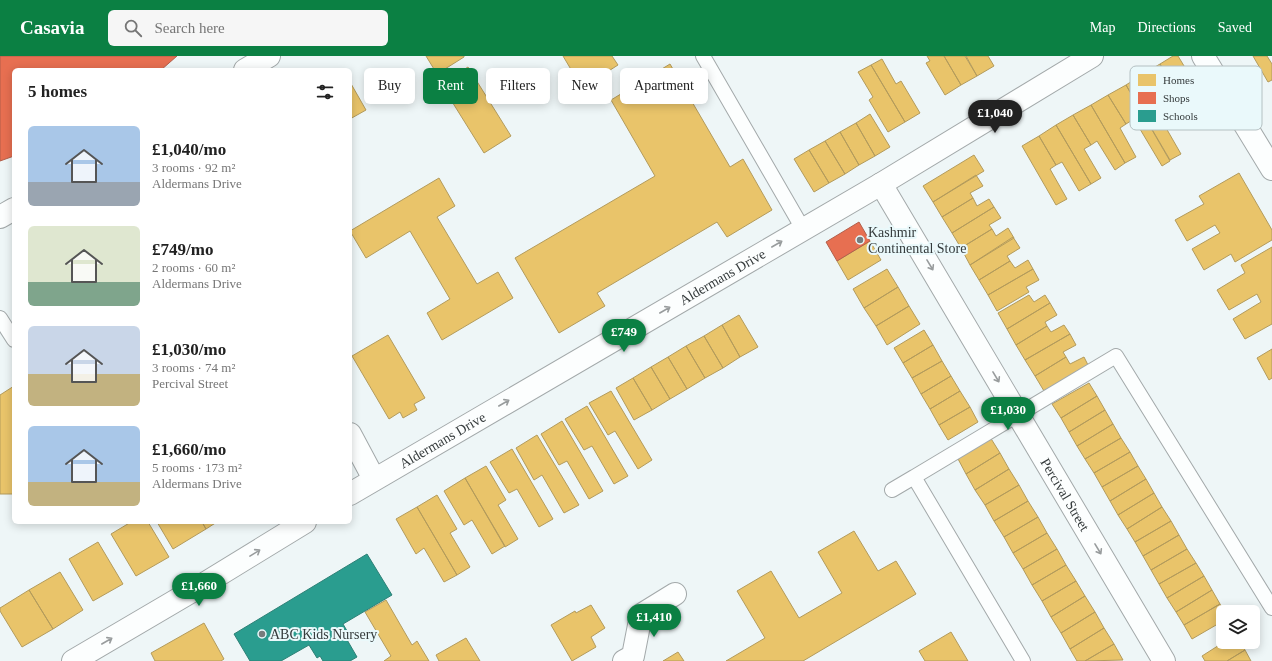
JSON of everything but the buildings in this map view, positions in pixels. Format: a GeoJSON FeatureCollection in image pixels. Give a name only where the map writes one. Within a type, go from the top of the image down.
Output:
{"type":"FeatureCollection","features":[{"type":"Feature","properties":{"kind":"street"},"geometry":{"type":"LineString","coordinates":[[248,68],[268,56]]}},
{"type":"Feature","properties":{"kind":"street","name":"Aldermans Drive"},"geometry":{"type":"LineString","coordinates":[[352,493],[881,184],[1063,63],[1092,56]]}},
{"type":"Feature","properties":{"kind":"street"},"geometry":{"type":"LineString","coordinates":[[1203,56],[1209,66]]}},
{"type":"Feature","properties":{"kind":"street"},"geometry":{"type":"LineString","coordinates":[[1248,130],[1272,169]]}},
{"type":"Feature","properties":{"kind":"street","name":"Percival Street"},"geometry":{"type":"LineString","coordinates":[[881,184],[1164,661]]}},
{"type":"Feature","properties":{"kind":"street"},"geometry":{"type":"LineString","coordinates":[[0,217],[12,210]]}},
{"type":"Feature","properties":{"kind":"street"},"geometry":{"type":"LineString","coordinates":[[352,438],[374,479]]}},
{"type":"Feature","properties":{"kind":"street"},"geometry":{"type":"LineString","coordinates":[[73,661],[199,587],[302,524]]}},
{"type":"Feature","properties":{"kind":"street"},"geometry":{"type":"LineString","coordinates":[[624,661],[633,656],[641,615],[675,594]]}},
{"type":"Feature","properties":{"kind":"lane"},"geometry":{"type":"LineString","coordinates":[[703,56],[803,229]]}},
{"type":"Feature","properties":{"kind":"lane"},"geometry":{"type":"LineString","coordinates":[[0,318],[12,337]]}},
{"type":"Feature","properties":{"kind":"lane"},"geometry":{"type":"LineString","coordinates":[[892,490],[1116,356],[1272,608]]}},
{"type":"Feature","properties":{"kind":"lane"},"geometry":{"type":"LineString","coordinates":[[914,477],[1023,661]]}},
{"type":"Feature","properties":{"kind":"place","name":"Kashmir Continental Store"},"geometry":{"type":"Point","coordinates":[860,240]}},
{"type":"Feature","properties":{"kind":"place","name":"ABC Kids Nursery"},"geometry":{"type":"Point","coordinates":[262,634]}}]}
